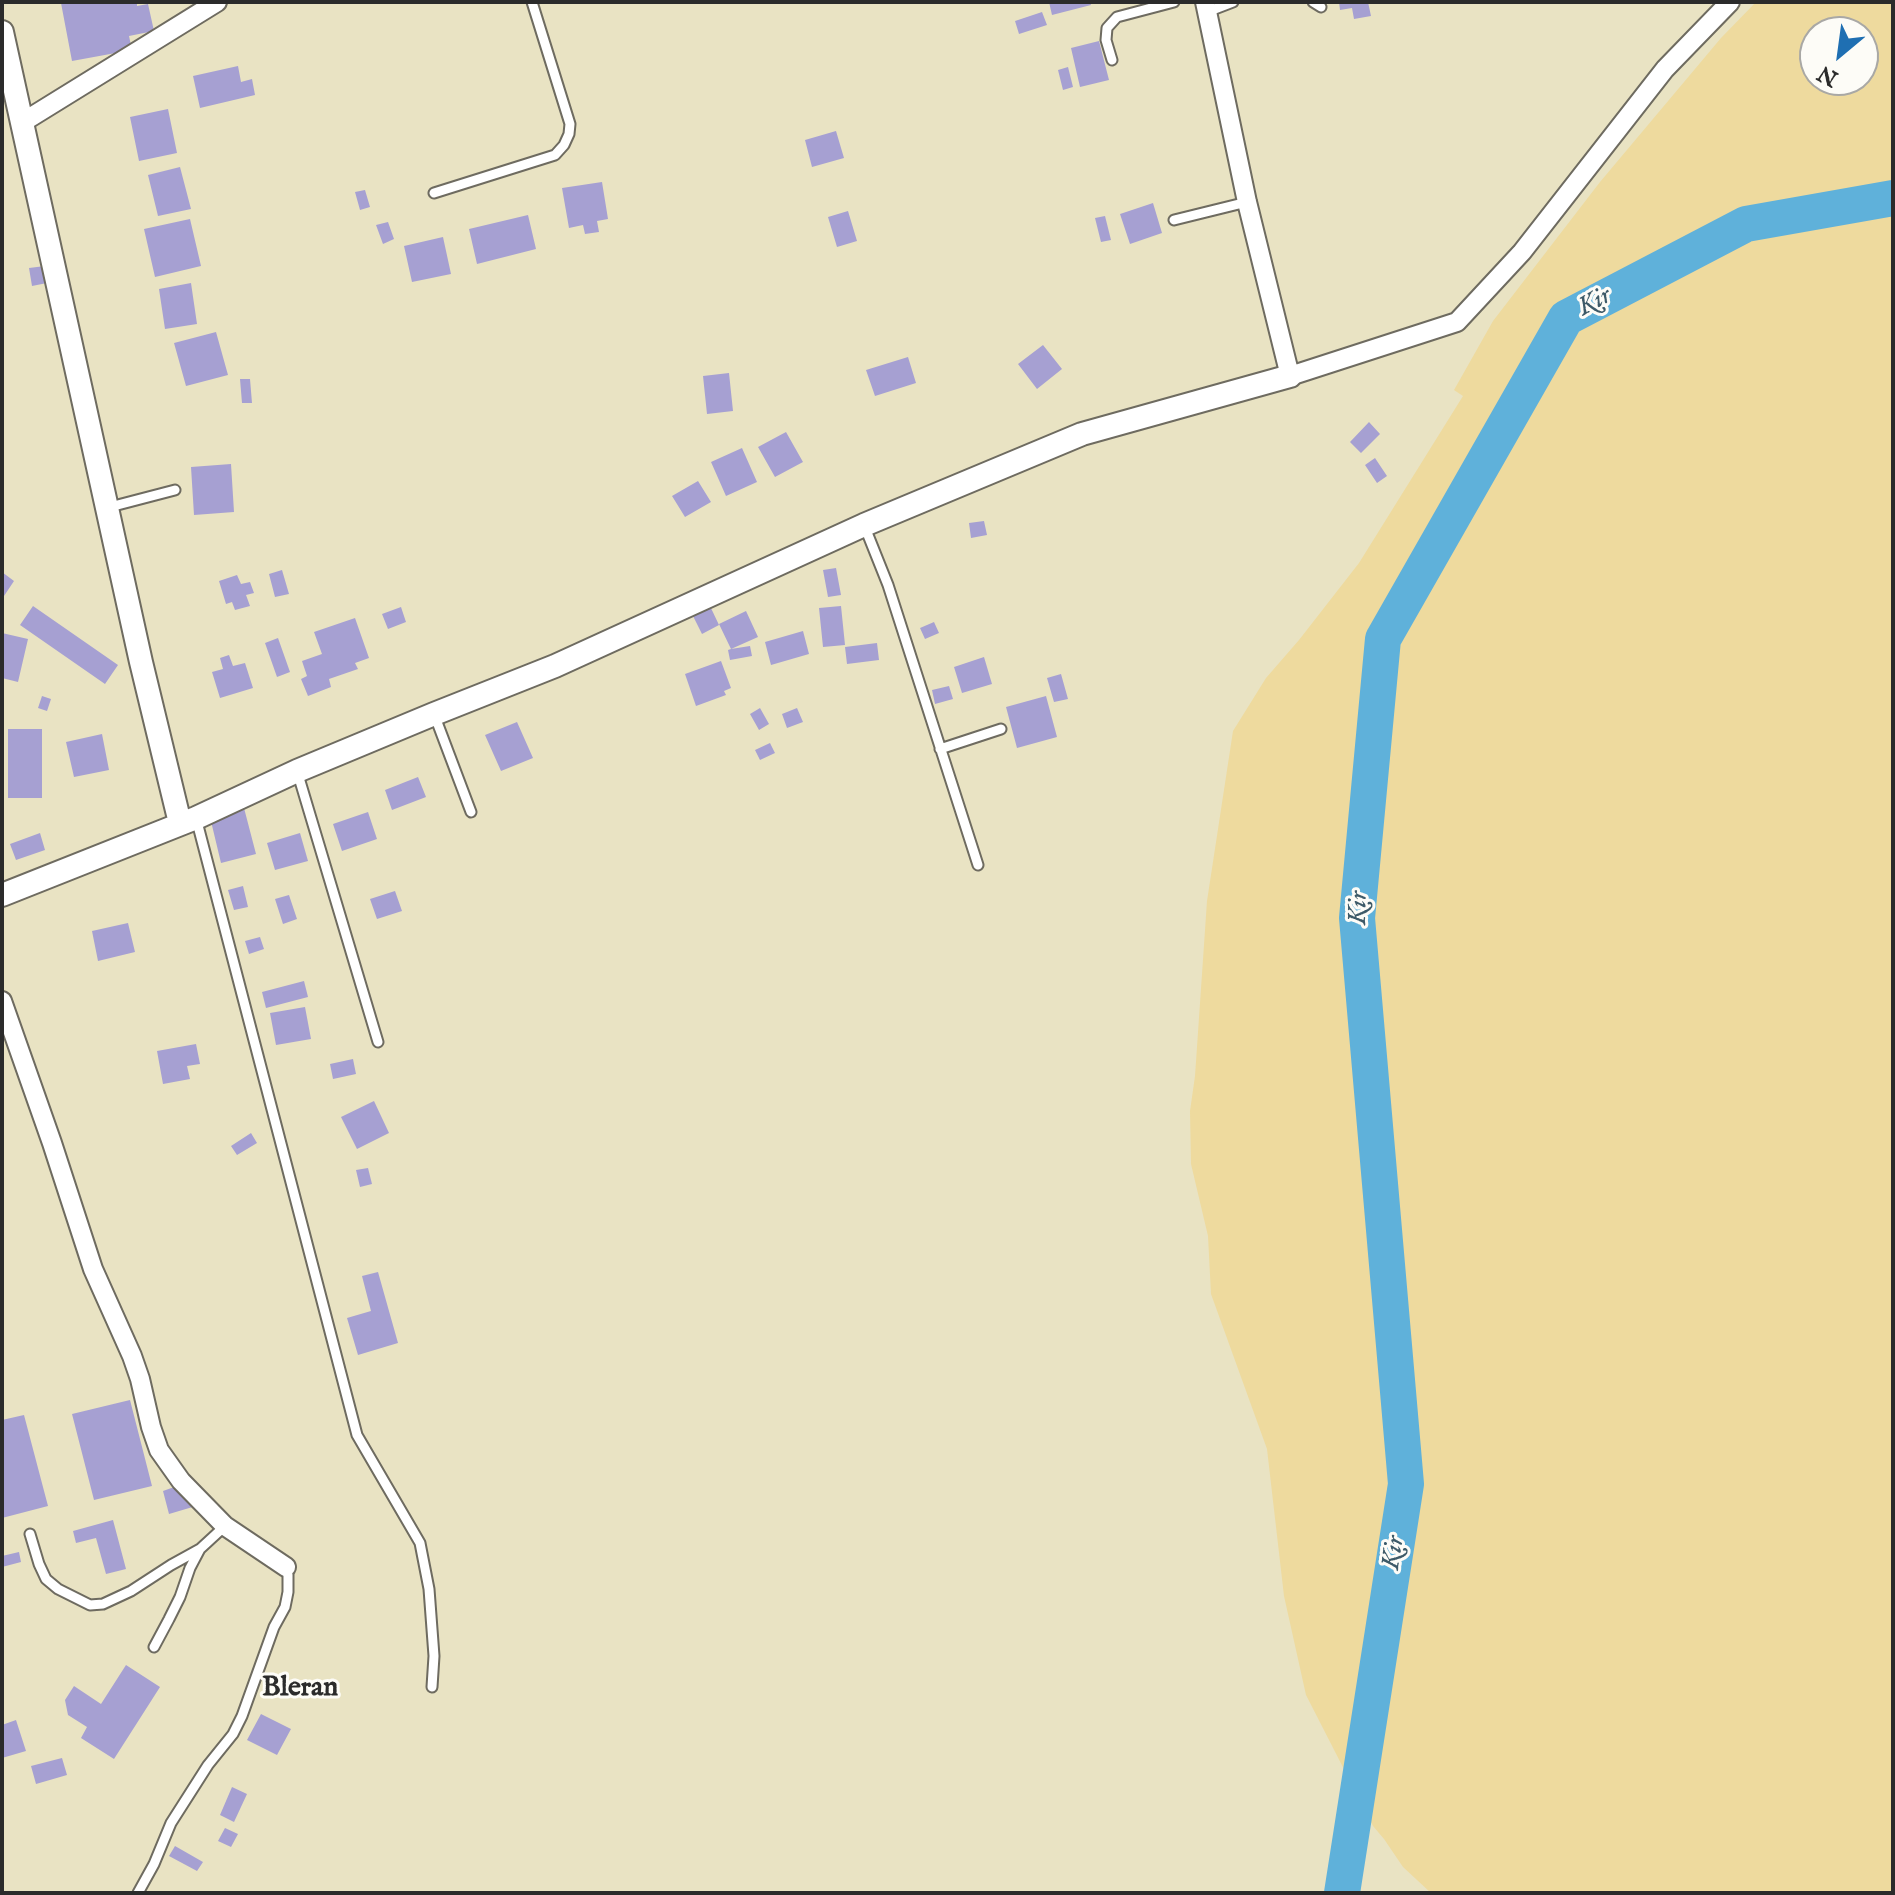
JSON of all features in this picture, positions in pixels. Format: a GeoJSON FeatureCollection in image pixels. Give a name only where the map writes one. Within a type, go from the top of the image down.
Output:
{"type":"FeatureCollection","features":[{"type":"Feature","properties":{"kind":"street"},"geometry":{"type":"LineString","coordinates":[[23,122],[217,2]]}},
{"type":"Feature","properties":{"kind":"street"},"geometry":{"type":"LineString","coordinates":[[2,895],[555,666],[864,525],[1082,434],[1290,376],[1457,322],[1522,252],[1665,69],[1730,2]]}},
{"type":"Feature","properties":{"kind":"street"},"geometry":{"type":"LineString","coordinates":[[1206,7],[1247,202],[1290,376]]}},
{"type":"Feature","properties":{"kind":"street"},"geometry":{"type":"LineString","coordinates":[[2,32],[141,662],[188,820]]}},
{"type":"Feature","properties":{"kind":"street"},"geometry":{"type":"LineString","coordinates":[[2,1001],[93,1269],[136,1368],[159,1450],[181,1481],[225,1526],[286,1567]]}},
{"type":"Feature","properties":{"kind":"lane"},"geometry":{"type":"LineString","coordinates":[[434,193],[555,155],[564,145],[570,124],[532,2]]}},
{"type":"Feature","properties":{"kind":"lane"},"geometry":{"type":"LineString","coordinates":[[1112,60],[1106,40],[1107,28],[1117,17],[1174,2]]}},
{"type":"Feature","properties":{"kind":"lane"},"geometry":{"type":"LineString","coordinates":[[1206,7],[1233,2]]}},
{"type":"Feature","properties":{"kind":"lane"},"geometry":{"type":"LineString","coordinates":[[1174,220],[1247,202]]}},
{"type":"Feature","properties":{"kind":"lane"},"geometry":{"type":"LineString","coordinates":[[106,508],[175,490]]}},
{"type":"Feature","properties":{"kind":"lane"},"geometry":{"type":"LineString","coordinates":[[864,525],[888,585],[978,865]]}},
{"type":"Feature","properties":{"kind":"lane"},"geometry":{"type":"LineString","coordinates":[[434,714],[471,812]]}},
{"type":"Feature","properties":{"kind":"lane"},"geometry":{"type":"LineString","coordinates":[[940,749],[1001,729]]}},
{"type":"Feature","properties":{"kind":"lane"},"geometry":{"type":"LineString","coordinates":[[297,771],[378,1042]]}},
{"type":"Feature","properties":{"kind":"lane"},"geometry":{"type":"LineString","coordinates":[[188,820],[357,1435],[420,1543],[429,1589],[434,1656],[432,1687]]}},
{"type":"Feature","properties":{"kind":"lane"},"geometry":{"type":"LineString","coordinates":[[30,1534],[46,1579],[58,1589],[90,1605],[103,1604],[131,1591],[200,1549],[225,1526]]}},
{"type":"Feature","properties":{"kind":"lane"},"geometry":{"type":"LineString","coordinates":[[154,1647],[200,1549]]}},
{"type":"Feature","properties":{"kind":"lane"},"geometry":{"type":"LineString","coordinates":[[138,1893],[171,1823],[208,1765],[233,1734],[242,1716],[274,1627],[285,1607],[288,1592],[286,1567]]}},
{"type":"Feature","properties":{"kind":"sand"},"geometry":{"type":"Polygon","coordinates":[[[1756,2],[1893,2],[1893,1893],[1431,1893],[1403,1867],[1373,1826],[1306,1695],[1284,1596],[1267,1449],[1211,1294],[1208,1236],[1191,1164],[1190,1111],[1207,901],[1233,731],[1266,678],[1359,563],[1463,396],[1454,390],[1493,321],[1600,182],[1721,38],[1756,2]]]}},
{"type":"Feature","properties":{"kind":"building"},"geometry":{"type":"Polygon","coordinates":[[[137,2],[137,6],[148,4],[154,31],[129,36],[132,50],[72,61],[61,3],[137,2]]]}},
{"type":"Feature","properties":{"kind":"building"},"geometry":{"type":"Polygon","coordinates":[[[1049,2],[1090,2],[1091,5],[1052,15],[1049,2]]]}},
{"type":"Feature","properties":{"kind":"building"},"geometry":{"type":"Polygon","coordinates":[[[1339,2],[1368,2],[1371,16],[1354,19],[1352,8],[1340,10],[1339,2]]]}},
{"type":"Feature","properties":{"kind":"building"},"geometry":{"type":"Polygon","coordinates":[[[1042,12],[1047,25],[1019,34],[1015,21],[1042,12]]]}},
{"type":"Feature","properties":{"kind":"building"},"geometry":{"type":"Polygon","coordinates":[[[1099,41],[1109,80],[1080,87],[1071,48],[1099,41]]]}},
{"type":"Feature","properties":{"kind":"building"},"geometry":{"type":"Polygon","coordinates":[[[238,66],[241,82],[252,79],[255,95],[200,108],[193,76],[238,66]]]}},
{"type":"Feature","properties":{"kind":"building"},"geometry":{"type":"Polygon","coordinates":[[[1068,67],[1073,87],[1063,90],[1058,70],[1068,67]]]}},
{"type":"Feature","properties":{"kind":"building"},"geometry":{"type":"Polygon","coordinates":[[[168,109],[177,153],[139,161],[130,117],[168,109]]]}},
{"type":"Feature","properties":{"kind":"building"},"geometry":{"type":"Polygon","coordinates":[[[836,131],[844,158],[812,167],[805,140],[836,131]]]}},
{"type":"Feature","properties":{"kind":"building"},"geometry":{"type":"Polygon","coordinates":[[[180,167],[191,209],[158,216],[148,175],[180,167]]]}},
{"type":"Feature","properties":{"kind":"building"},"geometry":{"type":"Polygon","coordinates":[[[602,182],[608,219],[597,221],[599,232],[585,234],[583,225],[569,228],[562,188],[602,182]]]}},
{"type":"Feature","properties":{"kind":"building"},"geometry":{"type":"Polygon","coordinates":[[[365,190],[370,207],[360,210],[355,192],[365,190]]]}},
{"type":"Feature","properties":{"kind":"building"},"geometry":{"type":"Polygon","coordinates":[[[1153,203],[1162,233],[1130,244],[1120,214],[1153,203]]]}},
{"type":"Feature","properties":{"kind":"building"},"geometry":{"type":"Polygon","coordinates":[[[848,211],[857,241],[837,247],[828,217],[848,211]]]}},
{"type":"Feature","properties":{"kind":"building"},"geometry":{"type":"Polygon","coordinates":[[[528,215],[536,249],[477,264],[469,229],[528,215]]]}},
{"type":"Feature","properties":{"kind":"building"},"geometry":{"type":"Polygon","coordinates":[[[1105,216],[1111,240],[1101,242],[1095,218],[1105,216]]]}},
{"type":"Feature","properties":{"kind":"building"},"geometry":{"type":"Polygon","coordinates":[[[190,219],[201,266],[155,277],[144,229],[190,219]]]}},
{"type":"Feature","properties":{"kind":"building"},"geometry":{"type":"Polygon","coordinates":[[[388,222],[394,239],[383,244],[376,225],[388,222]]]}},
{"type":"Feature","properties":{"kind":"building"},"geometry":{"type":"Polygon","coordinates":[[[443,237],[451,274],[412,282],[404,246],[443,237]]]}},
{"type":"Feature","properties":{"kind":"building"},"geometry":{"type":"Polygon","coordinates":[[[45,266],[47,283],[32,286],[29,268],[45,266]]]}},
{"type":"Feature","properties":{"kind":"building"},"geometry":{"type":"Polygon","coordinates":[[[191,283],[197,324],[165,329],[159,289],[191,283]]]}},
{"type":"Feature","properties":{"kind":"building"},"geometry":{"type":"Polygon","coordinates":[[[216,332],[228,375],[186,386],[174,343],[216,332]]]}},
{"type":"Feature","properties":{"kind":"building"},"geometry":{"type":"Polygon","coordinates":[[[1043,345],[1062,369],[1037,389],[1018,364],[1043,345]]]}},
{"type":"Feature","properties":{"kind":"building"},"geometry":{"type":"Polygon","coordinates":[[[908,357],[916,383],[875,396],[866,370],[908,357]]]}},
{"type":"Feature","properties":{"kind":"building"},"geometry":{"type":"Polygon","coordinates":[[[729,373],[733,411],[707,414],[703,376],[729,373]]]}},
{"type":"Feature","properties":{"kind":"building"},"geometry":{"type":"Polygon","coordinates":[[[240,379],[250,379],[252,403],[242,403],[240,379]]]}},
{"type":"Feature","properties":{"kind":"building"},"geometry":{"type":"Polygon","coordinates":[[[1369,422],[1380,434],[1361,453],[1350,442],[1369,422]]]}},
{"type":"Feature","properties":{"kind":"building"},"geometry":{"type":"Polygon","coordinates":[[[786,432],[803,462],[775,477],[758,447],[786,432]]]}},
{"type":"Feature","properties":{"kind":"building"},"geometry":{"type":"Polygon","coordinates":[[[742,448],[757,482],[726,496],[711,462],[742,448]]]}},
{"type":"Feature","properties":{"kind":"building"},"geometry":{"type":"Polygon","coordinates":[[[1375,458],[1387,476],[1377,483],[1365,465],[1375,458]]]}},
{"type":"Feature","properties":{"kind":"building"},"geometry":{"type":"Polygon","coordinates":[[[231,464],[234,512],[194,515],[191,467],[231,464]]]}},
{"type":"Feature","properties":{"kind":"building"},"geometry":{"type":"Polygon","coordinates":[[[698,481],[711,502],[685,517],[672,496],[698,481]]]}},
{"type":"Feature","properties":{"kind":"building"},"geometry":{"type":"Polygon","coordinates":[[[984,521],[987,535],[971,538],[969,523],[984,521]]]}},
{"type":"Feature","properties":{"kind":"building"},"geometry":{"type":"Polygon","coordinates":[[[836,568],[841,595],[828,597],[823,570],[836,568]]]}},
{"type":"Feature","properties":{"kind":"building"},"geometry":{"type":"Polygon","coordinates":[[[282,570],[289,594],[275,597],[269,574],[282,570]]]}},
{"type":"Feature","properties":{"kind":"building"},"geometry":{"type":"Polygon","coordinates":[[[2,572],[14,581],[2,599],[2,572]]]}},
{"type":"Feature","properties":{"kind":"building"},"geometry":{"type":"Polygon","coordinates":[[[237,575],[241,584],[250,582],[254,593],[246,595],[250,606],[235,610],[232,602],[226,604],[219,581],[237,575]]]}},
{"type":"Feature","properties":{"kind":"building"},"geometry":{"type":"Polygon","coordinates":[[[33,606],[118,665],[105,684],[20,625],[33,606]]]}},
{"type":"Feature","properties":{"kind":"building"},"geometry":{"type":"Polygon","coordinates":[[[710,606],[719,625],[702,634],[692,614],[710,606]]]}},
{"type":"Feature","properties":{"kind":"building"},"geometry":{"type":"Polygon","coordinates":[[[841,606],[845,645],[823,647],[819,608],[841,606]]]}},
{"type":"Feature","properties":{"kind":"building"},"geometry":{"type":"Polygon","coordinates":[[[401,607],[406,622],[388,629],[382,614],[401,607]]]}},
{"type":"Feature","properties":{"kind":"building"},"geometry":{"type":"Polygon","coordinates":[[[746,611],[758,637],[731,649],[719,624],[746,611]]]}},
{"type":"Feature","properties":{"kind":"building"},"geometry":{"type":"Polygon","coordinates":[[[355,618],[369,658],[355,663],[358,669],[329,679],[331,687],[308,696],[301,679],[307,676],[302,661],[322,654],[314,632],[355,618]]]}},
{"type":"Feature","properties":{"kind":"building"},"geometry":{"type":"Polygon","coordinates":[[[934,622],[939,633],[925,639],[920,628],[934,622]]]}},
{"type":"Feature","properties":{"kind":"building"},"geometry":{"type":"Polygon","coordinates":[[[803,631],[809,654],[771,665],[765,642],[803,631]]]}},
{"type":"Feature","properties":{"kind":"building"},"geometry":{"type":"Polygon","coordinates":[[[2,633],[28,639],[18,682],[2,678],[2,633]]]}},
{"type":"Feature","properties":{"kind":"building"},"geometry":{"type":"Polygon","coordinates":[[[278,638],[290,672],[277,677],[265,643],[278,638]]]}},
{"type":"Feature","properties":{"kind":"building"},"geometry":{"type":"Polygon","coordinates":[[[877,643],[879,660],[847,664],[845,647],[877,643]]]}},
{"type":"Feature","properties":{"kind":"building"},"geometry":{"type":"Polygon","coordinates":[[[750,646],[752,656],[730,660],[728,650],[750,646]]]}},
{"type":"Feature","properties":{"kind":"building"},"geometry":{"type":"Polygon","coordinates":[[[229,655],[233,666],[245,663],[253,688],[220,698],[212,672],[223,669],[220,658],[229,655]]]}},
{"type":"Feature","properties":{"kind":"building"},"geometry":{"type":"Polygon","coordinates":[[[984,657],[992,684],[962,693],[954,667],[984,657]]]}},
{"type":"Feature","properties":{"kind":"building"},"geometry":{"type":"Polygon","coordinates":[[[721,661],[731,688],[724,691],[726,695],[696,706],[685,674],[721,661]]]}},
{"type":"Feature","properties":{"kind":"building"},"geometry":{"type":"Polygon","coordinates":[[[1061,674],[1068,699],[1054,702],[1047,678],[1061,674]]]}},
{"type":"Feature","properties":{"kind":"building"},"geometry":{"type":"Polygon","coordinates":[[[949,686],[953,699],[935,704],[932,690],[949,686]]]}},
{"type":"Feature","properties":{"kind":"building"},"geometry":{"type":"Polygon","coordinates":[[[42,696],[51,699],[47,711],[38,708],[42,696]]]}},
{"type":"Feature","properties":{"kind":"building"},"geometry":{"type":"Polygon","coordinates":[[[1046,696],[1057,737],[1017,748],[1006,707],[1046,696]]]}},
{"type":"Feature","properties":{"kind":"building"},"geometry":{"type":"Polygon","coordinates":[[[760,708],[769,724],[759,730],[750,714],[760,708]]]}},
{"type":"Feature","properties":{"kind":"building"},"geometry":{"type":"Polygon","coordinates":[[[797,708],[803,722],[787,728],[782,714],[797,708]]]}},
{"type":"Feature","properties":{"kind":"building"},"geometry":{"type":"Polygon","coordinates":[[[517,722],[533,758],[501,771],[485,735],[517,722]]]}},
{"type":"Feature","properties":{"kind":"building"},"geometry":{"type":"Polygon","coordinates":[[[8,729],[42,729],[42,798],[8,798],[8,729]]]}},
{"type":"Feature","properties":{"kind":"building"},"geometry":{"type":"Polygon","coordinates":[[[102,734],[109,770],[74,777],[66,742],[102,734]]]}},
{"type":"Feature","properties":{"kind":"building"},"geometry":{"type":"Polygon","coordinates":[[[770,743],[775,753],[760,760],[755,750],[770,743]]]}},
{"type":"Feature","properties":{"kind":"building"},"geometry":{"type":"Polygon","coordinates":[[[418,777],[426,797],[392,810],[385,790],[418,777]]]}},
{"type":"Feature","properties":{"kind":"building"},"geometry":{"type":"Polygon","coordinates":[[[244,808],[256,854],[221,863],[210,817],[244,808]]]}},
{"type":"Feature","properties":{"kind":"building"},"geometry":{"type":"Polygon","coordinates":[[[368,812],[377,839],[342,851],[333,824],[368,812]]]}},
{"type":"Feature","properties":{"kind":"building"},"geometry":{"type":"Polygon","coordinates":[[[40,833],[45,850],[16,860],[10,844],[40,833]]]}},
{"type":"Feature","properties":{"kind":"building"},"geometry":{"type":"Polygon","coordinates":[[[300,833],[308,861],[275,870],[267,843],[300,833]]]}},
{"type":"Feature","properties":{"kind":"building"},"geometry":{"type":"Polygon","coordinates":[[[243,886],[248,907],[234,910],[228,890],[243,886]]]}},
{"type":"Feature","properties":{"kind":"building"},"geometry":{"type":"Polygon","coordinates":[[[395,891],[402,911],[377,919],[370,899],[395,891]]]}},
{"type":"Feature","properties":{"kind":"building"},"geometry":{"type":"Polygon","coordinates":[[[289,895],[297,919],[283,924],[275,899],[289,895]]]}},
{"type":"Feature","properties":{"kind":"building"},"geometry":{"type":"Polygon","coordinates":[[[128,923],[135,952],[98,961],[92,931],[128,923]]]}},
{"type":"Feature","properties":{"kind":"building"},"geometry":{"type":"Polygon","coordinates":[[[260,937],[264,949],[249,954],[245,941],[260,937]]]}},
{"type":"Feature","properties":{"kind":"building"},"geometry":{"type":"Polygon","coordinates":[[[304,981],[308,997],[266,1008],[262,992],[304,981]]]}},
{"type":"Feature","properties":{"kind":"building"},"geometry":{"type":"Polygon","coordinates":[[[305,1007],[311,1039],[276,1045],[270,1013],[305,1007]]]}},
{"type":"Feature","properties":{"kind":"building"},"geometry":{"type":"Polygon","coordinates":[[[196,1044],[200,1064],[187,1066],[190,1079],[163,1084],[157,1051],[196,1044]]]}},
{"type":"Feature","properties":{"kind":"building"},"geometry":{"type":"Polygon","coordinates":[[[353,1059],[356,1074],[333,1079],[330,1064],[353,1059]]]}},
{"type":"Feature","properties":{"kind":"building"},"geometry":{"type":"Polygon","coordinates":[[[374,1101],[389,1133],[357,1149],[341,1117],[374,1101]]]}},
{"type":"Feature","properties":{"kind":"building"},"geometry":{"type":"Polygon","coordinates":[[[251,1133],[257,1143],[237,1155],[231,1146],[251,1133]]]}},
{"type":"Feature","properties":{"kind":"building"},"geometry":{"type":"Polygon","coordinates":[[[368,1168],[372,1184],[360,1187],[356,1170],[368,1168]]]}},
{"type":"Feature","properties":{"kind":"building"},"geometry":{"type":"Polygon","coordinates":[[[378,1272],[398,1343],[358,1355],[347,1318],[371,1311],[362,1276],[378,1272]]]}},
{"type":"Feature","properties":{"kind":"building"},"geometry":{"type":"Polygon","coordinates":[[[130,1400],[152,1486],[94,1500],[72,1414],[130,1400]]]}},
{"type":"Feature","properties":{"kind":"building"},"geometry":{"type":"Polygon","coordinates":[[[24,1415],[48,1506],[2,1518],[2,1420],[24,1415]]]}},
{"type":"Feature","properties":{"kind":"building"},"geometry":{"type":"Polygon","coordinates":[[[177,1486],[196,1506],[169,1514],[163,1491],[177,1486]]]}},
{"type":"Feature","properties":{"kind":"building"},"geometry":{"type":"Polygon","coordinates":[[[113,1520],[126,1569],[106,1574],[96,1538],[76,1543],[73,1531],[113,1520]]]}},
{"type":"Feature","properties":{"kind":"building"},"geometry":{"type":"Polygon","coordinates":[[[19,1552],[21,1562],[2,1567],[2,1556],[19,1552]]]}},
{"type":"Feature","properties":{"kind":"building"},"geometry":{"type":"Polygon","coordinates":[[[126,1665],[160,1687],[114,1759],[81,1738],[87,1727],[68,1715],[65,1700],[74,1686],[101,1704],[126,1665]]]}},
{"type":"Feature","properties":{"kind":"building"},"geometry":{"type":"Polygon","coordinates":[[[261,1714],[291,1729],[277,1755],[247,1740],[261,1714]]]}},
{"type":"Feature","properties":{"kind":"building"},"geometry":{"type":"Polygon","coordinates":[[[16,1720],[26,1751],[2,1758],[2,1725],[16,1720]]]}},
{"type":"Feature","properties":{"kind":"building"},"geometry":{"type":"Polygon","coordinates":[[[62,1758],[67,1775],[36,1784],[31,1766],[62,1758]]]}},
{"type":"Feature","properties":{"kind":"building"},"geometry":{"type":"Polygon","coordinates":[[[232,1787],[247,1794],[234,1822],[220,1815],[232,1787]]]}},
{"type":"Feature","properties":{"kind":"building"},"geometry":{"type":"Polygon","coordinates":[[[225,1828],[238,1834],[231,1847],[218,1841],[225,1828]]]}},
{"type":"Feature","properties":{"kind":"building"},"geometry":{"type":"Polygon","coordinates":[[[175,1846],[203,1862],[197,1871],[169,1856],[175,1846]]]}},
{"type":"Feature","properties":{"kind":"waterway","name":"Kir"},"geometry":{"type":"LineString","coordinates":[[1342,1893],[1406,1484],[1357,918],[1383,639],[1566,318],[1746,224],[1893,198]]}},
{"type":"Feature","properties":{"kind":"district","name":"Bleran"},"geometry":{"type":"Point","coordinates":[300,1689]}}]}
